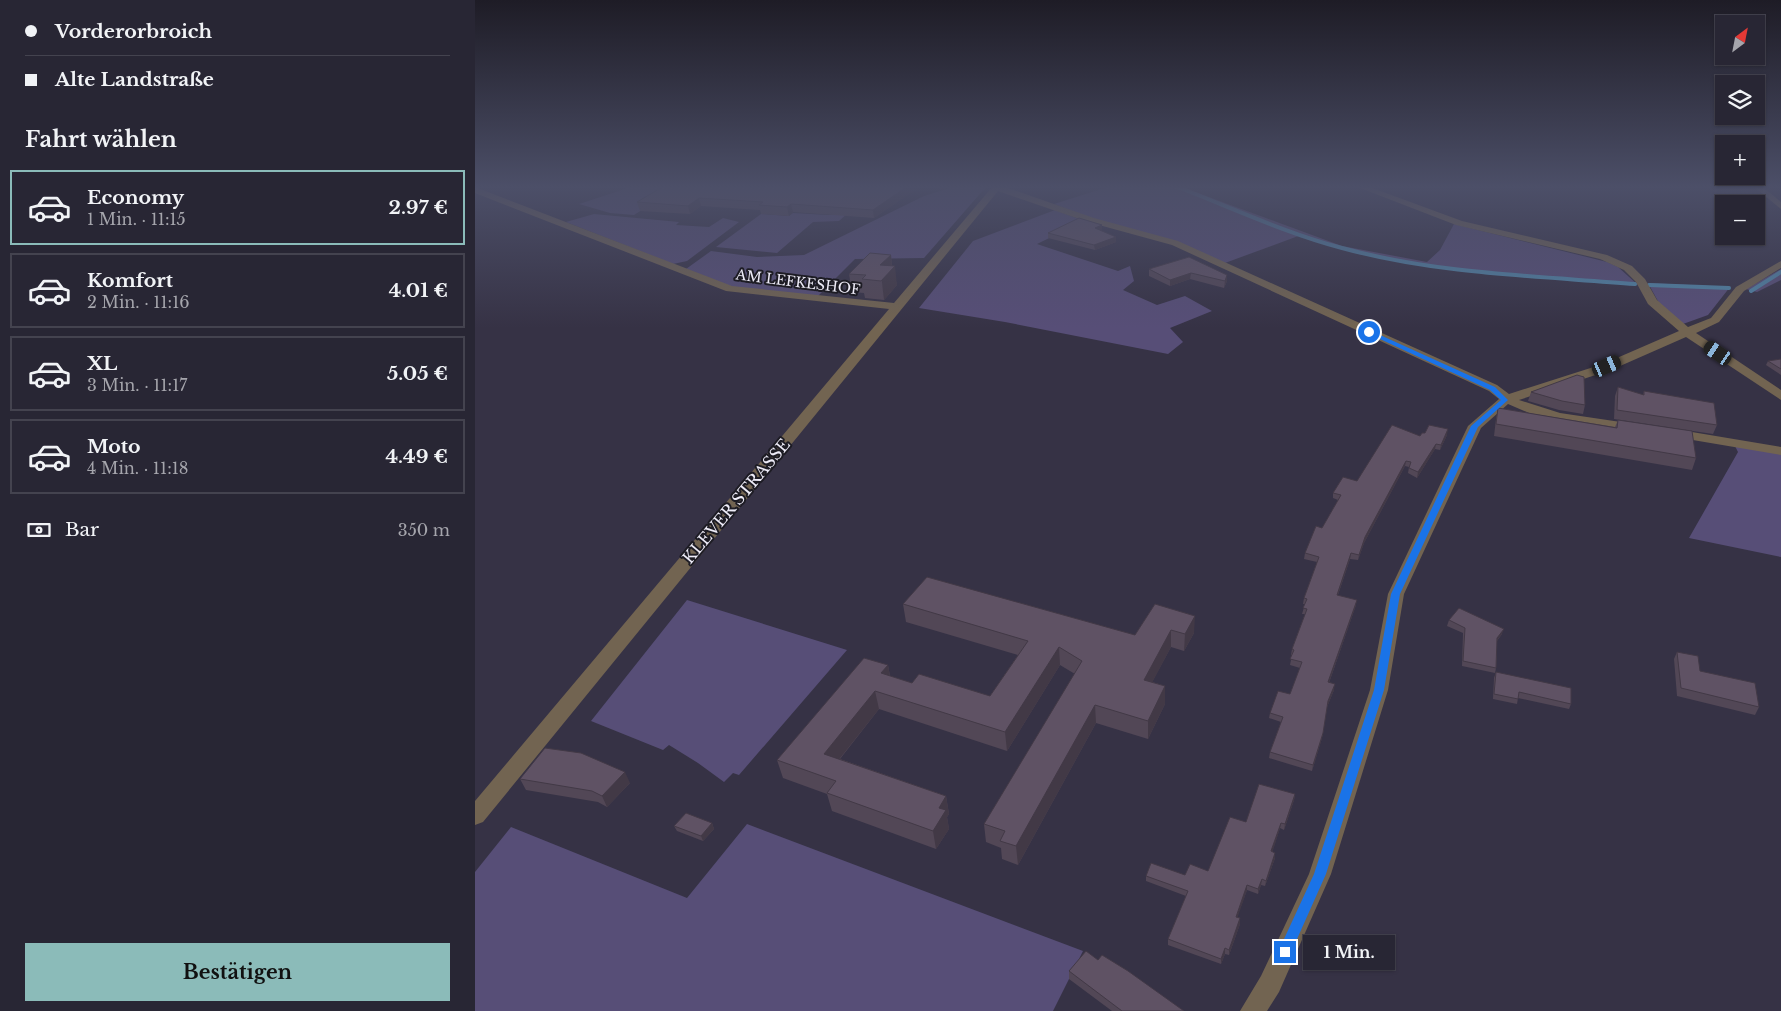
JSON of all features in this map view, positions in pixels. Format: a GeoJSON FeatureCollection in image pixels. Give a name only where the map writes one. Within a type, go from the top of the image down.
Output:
{"type":"FeatureCollection","features":[{"type":"Feature","properties":{"kind":"street","name":"AM LEFKESHOF"},"geometry":{"type":"LineString","coordinates":[[586,233],[730,289],[897,307]]}},
{"type":"Feature","properties":{"kind":"street","name":"KLEVER STRASSE"},"geometry":{"type":"LineString","coordinates":[[475,816],[959,233]]}},
{"type":"Feature","properties":{"kind":"street"},"geometry":{"type":"LineString","coordinates":[[1137,233],[1175,244],[1493,388],[1505,400],[1543,414],[1781,451]]}},
{"type":"Feature","properties":{"kind":"street"},"geometry":{"type":"LineString","coordinates":[[1502,233],[1603,257],[1628,268],[1641,281],[1652,302],[1687,332],[1781,396]]}},
{"type":"Feature","properties":{"kind":"street"},"geometry":{"type":"LineString","coordinates":[[1253,1011],[1270,984],[1320,874],[1379,690],[1395,594],[1475,426],[1505,400],[1607,366],[1715,320],[1739,289],[1781,264]]}},
{"type":"Feature","properties":{"kind":"shaded area"},"geometry":{"type":"Polygon","coordinates":[[[594,233],[724,233],[687,261],[673,264],[594,233]]]}},
{"type":"Feature","properties":{"kind":"shaded area"},"geometry":{"type":"Polygon","coordinates":[[[735,233],[800,233],[777,253],[716,247],[735,233]]]}},
{"type":"Feature","properties":{"kind":"shaded area"},"geometry":{"type":"Polygon","coordinates":[[[848,233],[946,233],[924,258],[855,259],[817,297],[735,288],[686,269],[711,251],[757,257],[804,255],[848,233]]]}},
{"type":"Feature","properties":{"kind":"shaded area"},"geometry":{"type":"Polygon","coordinates":[[[994,233],[1059,233],[1037,244],[1118,271],[1130,266],[1134,281],[1123,290],[1157,305],[1185,296],[1212,311],[1170,328],[1183,342],[1168,354],[1005,322],[919,308],[973,241],[994,233]]]}},
{"type":"Feature","properties":{"kind":"shaded area"},"geometry":{"type":"Polygon","coordinates":[[[1144,233],[1307,233],[1342,246],[1427,262],[1440,250],[1449,233],[1491,233],[1607,262],[1618,267],[1638,285],[1523,277],[1424,265],[1340,248],[1301,235],[1225,263],[1181,244],[1144,233]]]}},
{"type":"Feature","properties":{"kind":"shaded area"},"geometry":{"type":"Polygon","coordinates":[[[1781,269],[1781,280],[1757,292],[1746,289],[1781,269]]]}},
{"type":"Feature","properties":{"kind":"shaded area"},"geometry":{"type":"Polygon","coordinates":[[[1648,283],[1730,287],[1708,315],[1683,324],[1659,303],[1648,283]]]}},
{"type":"Feature","properties":{"kind":"shaded area"},"geometry":{"type":"Polygon","coordinates":[[[1735,446],[1781,453],[1781,557],[1689,538],[1738,452],[1735,446]]]}},
{"type":"Feature","properties":{"kind":"shaded area"},"geometry":{"type":"Polygon","coordinates":[[[687,600],[847,650],[739,775],[733,773],[724,782],[669,745],[663,750],[591,721],[687,600]]]}},
{"type":"Feature","properties":{"kind":"shaded area"},"geometry":{"type":"Polygon","coordinates":[[[747,824],[1083,951],[1053,1011],[475,1011],[475,872],[511,827],[687,898],[747,824]]]}},
{"type":"Feature","properties":{"kind":"building"},"geometry":{"type":"Polygon","coordinates":[[[1049,233],[1107,233],[1116,237],[1094,245],[1049,233]]]}},
{"type":"Feature","properties":{"kind":"building"},"geometry":{"type":"Polygon","coordinates":[[[870,253],[891,255],[880,265],[895,266],[881,281],[862,279],[866,275],[849,274],[870,253]]]}},
{"type":"Feature","properties":{"kind":"building"},"geometry":{"type":"Polygon","coordinates":[[[1189,257],[1227,275],[1225,281],[1191,273],[1170,280],[1149,269],[1189,257]]]}},
{"type":"Feature","properties":{"kind":"building"},"geometry":{"type":"Polygon","coordinates":[[[1781,359],[1781,369],[1768,361],[1781,359]]]}},
{"type":"Feature","properties":{"kind":"building"},"geometry":{"type":"Polygon","coordinates":[[[1577,375],[1584,377],[1585,405],[1531,392],[1577,375]]]}},
{"type":"Feature","properties":{"kind":"building"},"geometry":{"type":"Polygon","coordinates":[[[1618,387],[1644,395],[1644,391],[1714,403],[1717,425],[1617,410],[1618,387]]]}},
{"type":"Feature","properties":{"kind":"building"},"geometry":{"type":"Polygon","coordinates":[[[1498,408],[1617,428],[1618,420],[1692,431],[1696,458],[1496,424],[1498,408]]]}},
{"type":"Feature","properties":{"kind":"building"},"geometry":{"type":"Polygon","coordinates":[[[1392,425],[1420,436],[1422,433],[1425,433],[1429,425],[1448,429],[1441,445],[1436,444],[1418,472],[1409,468],[1411,462],[1406,461],[1365,537],[1359,555],[1351,553],[1337,595],[1357,600],[1328,682],[1335,684],[1328,701],[1323,733],[1313,765],[1270,752],[1283,717],[1270,713],[1278,691],[1290,694],[1302,662],[1290,659],[1307,609],[1303,608],[1307,599],[1304,598],[1319,557],[1305,553],[1316,526],[1322,528],[1341,495],[1333,493],[1343,477],[1357,481],[1392,425]]]}},
{"type":"Feature","properties":{"kind":"building"},"geometry":{"type":"Polygon","coordinates":[[[927,577],[1135,635],[1155,604],[1195,616],[1185,634],[1171,630],[1144,680],[1165,686],[1148,721],[1095,705],[1016,846],[1000,841],[1005,831],[984,824],[1082,661],[1059,647],[1005,732],[875,691],[824,754],[946,796],[939,808],[946,810],[933,831],[827,793],[836,781],[777,760],[864,658],[888,665],[881,673],[912,683],[919,674],[990,696],[1028,641],[903,604],[927,577]]]}},
{"type":"Feature","properties":{"kind":"building"},"geometry":{"type":"Polygon","coordinates":[[[1459,608],[1504,629],[1497,638],[1496,668],[1463,661],[1465,628],[1449,620],[1459,608]]]}},
{"type":"Feature","properties":{"kind":"building"},"geometry":{"type":"Polygon","coordinates":[[[1677,652],[1698,656],[1700,671],[1755,683],[1759,707],[1681,688],[1677,652]]]}},
{"type":"Feature","properties":{"kind":"building"},"geometry":{"type":"Polygon","coordinates":[[[1496,672],[1571,688],[1571,704],[1519,692],[1518,699],[1494,694],[1496,672]]]}},
{"type":"Feature","properties":{"kind":"building"},"geometry":{"type":"Polygon","coordinates":[[[545,748],[581,753],[625,772],[602,796],[592,791],[520,779],[545,748]]]}},
{"type":"Feature","properties":{"kind":"building"},"geometry":{"type":"Polygon","coordinates":[[[1259,784],[1295,794],[1285,824],[1281,823],[1271,851],[1275,853],[1266,881],[1262,879],[1258,889],[1247,885],[1236,917],[1240,918],[1229,950],[1225,948],[1221,959],[1168,939],[1188,891],[1146,876],[1151,863],[1185,875],[1190,864],[1208,871],[1230,817],[1246,822],[1259,784]]]}},
{"type":"Feature","properties":{"kind":"building"},"geometry":{"type":"Polygon","coordinates":[[[686,813],[712,823],[701,836],[674,826],[686,813]]]}},
{"type":"Feature","properties":{"kind":"building"},"geometry":{"type":"Polygon","coordinates":[[[1086,951],[1098,960],[1102,955],[1184,1011],[1122,1011],[1069,971],[1086,951]]]}},
{"type":"Feature","properties":{"kind":"waterway"},"geometry":{"type":"LineString","coordinates":[[1295,233],[1378,257],[1451,269],[1635,284]]}},
{"type":"Feature","properties":{"kind":"waterway"},"geometry":{"type":"LineString","coordinates":[[1751,291],[1781,272]]}},
{"type":"Feature","properties":{"kind":"waterway"},"geometry":{"type":"LineString","coordinates":[[1649,285],[1729,288]]}},
{"type":"Feature","properties":{"kind":"route"},"geometry":{"type":"LineString","coordinates":[[1285,952],[1320,874],[1379,690],[1395,594],[1475,426],[1505,400],[1493,388],[1369,332]]}}]}
